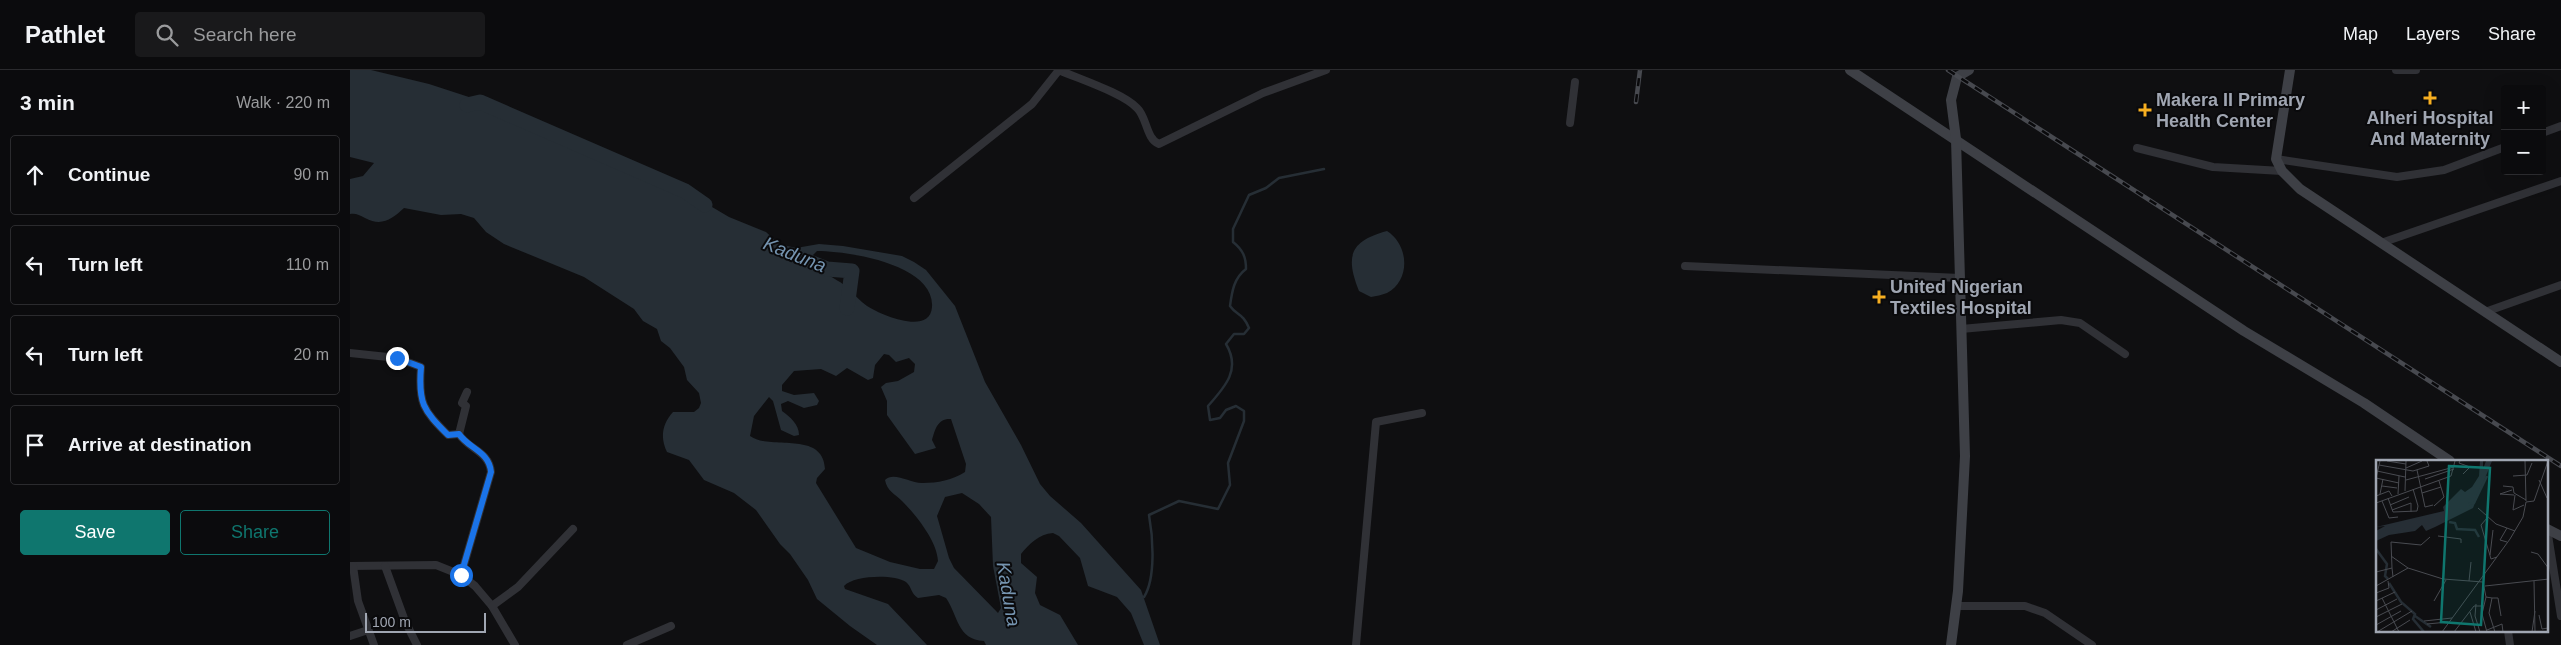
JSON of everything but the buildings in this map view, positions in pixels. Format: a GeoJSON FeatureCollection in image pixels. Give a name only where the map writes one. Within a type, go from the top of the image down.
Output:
{"type":"FeatureCollection","features":[{"type":"Feature","properties":{"kind":"street"},"geometry":{"type":"LineString","coordinates":[[914,198],[1032,104],[1059,70],[1136,106],[1141,112],[1153,140],[1159,144],[1263,93],[1326,70]]}},
{"type":"Feature","properties":{"kind":"street"},"geometry":{"type":"LineString","coordinates":[[1850,70],[2244,331],[2364,403],[2449,460]]}},
{"type":"Feature","properties":{"kind":"street"},"geometry":{"type":"LineString","coordinates":[[1951,645],[1956,606],[1965,456],[1956,139],[1951,100],[1957,77],[1969,70]]}},
{"type":"Feature","properties":{"kind":"street"},"geometry":{"type":"LineString","coordinates":[[2290,70],[2276,159],[2282,171],[2300,190],[2561,362]]}},
{"type":"Feature","properties":{"kind":"street"},"geometry":{"type":"LineString","coordinates":[[2396,70],[2416,70]]}},
{"type":"Feature","properties":{"kind":"street"},"geometry":{"type":"LineString","coordinates":[[1570,123],[1575,82]]}},
{"type":"Feature","properties":{"kind":"street"},"geometry":{"type":"LineString","coordinates":[[2546,132],[2561,126]]}},
{"type":"Feature","properties":{"kind":"street"},"geometry":{"type":"LineString","coordinates":[[2137,148],[2213,167],[2282,171]]}},
{"type":"Feature","properties":{"kind":"street"},"geometry":{"type":"LineString","coordinates":[[2276,159],[2397,177],[2444,170],[2501,149]]}},
{"type":"Feature","properties":{"kind":"street"},"geometry":{"type":"LineString","coordinates":[[2382,243],[2561,181]]}},
{"type":"Feature","properties":{"kind":"street"},"geometry":{"type":"LineString","coordinates":[[1685,266],[1960,278]]}},
{"type":"Feature","properties":{"kind":"street"},"geometry":{"type":"LineString","coordinates":[[2485,312],[2561,285]]}},
{"type":"Feature","properties":{"kind":"street"},"geometry":{"type":"LineString","coordinates":[[1961,328],[2061,320],[2080,323],[2125,354]]}},
{"type":"Feature","properties":{"kind":"street"},"geometry":{"type":"LineString","coordinates":[[350,353],[397,358],[421,367],[420,399],[433,420],[448,435],[459,434]]}},
{"type":"Feature","properties":{"kind":"street"},"geometry":{"type":"LineString","coordinates":[[461,575],[491,472],[490,464],[485,455],[463,441],[459,434],[466,406],[462,403],[467,392]]}},
{"type":"Feature","properties":{"kind":"street"},"geometry":{"type":"LineString","coordinates":[[1356,645],[1376,422],[1422,412]]}},
{"type":"Feature","properties":{"kind":"street"},"geometry":{"type":"LineString","coordinates":[[492,606],[518,587],[573,529]]}},
{"type":"Feature","properties":{"kind":"street"},"geometry":{"type":"LineString","coordinates":[[2548,530],[2561,536]]}},
{"type":"Feature","properties":{"kind":"street"},"geometry":{"type":"LineString","coordinates":[[2548,535],[2561,616]]}},
{"type":"Feature","properties":{"kind":"street"},"geometry":{"type":"LineString","coordinates":[[374,645],[358,601],[352,566],[436,565],[461,575],[475,586],[492,606],[515,645]]}},
{"type":"Feature","properties":{"kind":"street"},"geometry":{"type":"LineString","coordinates":[[385,566],[405,620],[417,645]]}},
{"type":"Feature","properties":{"kind":"street"},"geometry":{"type":"LineString","coordinates":[[1956,606],[2025,606],[2045,613],[2092,645]]}},
{"type":"Feature","properties":{"kind":"street"},"geometry":{"type":"LineString","coordinates":[[628,645],[671,626]]}},
{"type":"Feature","properties":{"kind":"street"},"geometry":{"type":"LineString","coordinates":[[350,636],[368,630]]}},
{"type":"Feature","properties":{"kind":"street"},"geometry":{"type":"LineString","coordinates":[[2508,632],[2510,645]]}},
{"type":"Feature","properties":{"kind":"water"},"geometry":{"type":"Polygon","coordinates":[[[350,70],[371,70],[429,84],[475,99],[511,120],[690,194],[729,217],[766,232],[779,244],[796,248],[819,244],[843,246],[902,256],[914,262],[926,270],[955,306],[985,382],[1021,445],[1040,484],[1050,496],[1081,523],[1141,590],[1160,645],[1144,645],[1131,613],[1117,597],[1088,586],[1080,558],[1059,536],[1053,533],[1043,535],[1031,543],[1021,554],[1021,563],[1037,577],[1035,593],[1040,605],[1060,615],[1078,645],[986,645],[984,641],[975,640],[963,631],[946,598],[939,595],[918,598],[906,582],[900,579],[874,577],[849,582],[844,586],[845,589],[888,604],[927,645],[877,645],[817,599],[808,580],[756,510],[734,493],[704,480],[689,460],[667,452],[663,442],[663,431],[666,421],[673,412],[694,412],[701,403],[699,393],[687,380],[684,367],[670,348],[661,341],[657,329],[643,321],[634,309],[584,277],[504,244],[486,232],[474,218],[461,214],[441,215],[404,208],[382,222],[371,221],[358,214],[350,214],[350,179],[363,176],[374,163],[350,157],[350,70]],[[817,251],[811,257],[817,267],[843,284],[867,306],[904,321],[914,322],[929,316],[932,307],[929,292],[920,280],[905,270],[867,257],[817,251]],[[884,354],[875,365],[873,378],[868,380],[847,368],[836,376],[821,369],[794,371],[782,385],[782,391],[794,395],[814,393],[819,401],[817,405],[804,408],[788,401],[781,404],[782,411],[796,424],[799,435],[794,436],[781,430],[773,401],[769,397],[754,416],[750,436],[770,442],[806,445],[822,457],[825,469],[817,478],[816,483],[856,548],[890,562],[920,569],[934,569],[938,561],[937,553],[930,537],[913,513],[889,490],[885,480],[898,477],[918,483],[939,482],[965,472],[966,464],[951,419],[943,420],[936,428],[932,440],[936,448],[915,454],[887,415],[887,401],[881,387],[886,383],[898,381],[914,372],[915,364],[909,358],[896,362],[889,355],[884,354]],[[962,493],[945,497],[937,516],[949,558],[954,568],[998,613],[1001,608],[993,566],[991,517],[979,504],[962,493]]]}},
{"type":"Feature","properties":{"kind":"water"},"geometry":{"type":"Polygon","coordinates":[[[1387,231],[1400,245],[1403,253],[1403,271],[1395,287],[1387,293],[1371,297],[1359,291],[1352,268],[1352,259],[1358,245],[1375,235],[1387,231]]]}},
{"type":"Feature","properties":{"kind":"waterway","name":"Kaduna"},"geometry":{"type":"LineString","coordinates":[[467,105],[480,102],[685,191],[705,205]]}},
{"type":"Feature","properties":{"kind":"waterway"},"geometry":{"type":"LineString","coordinates":[[1144,597],[1148,589],[1152,569],[1152,534],[1149,515],[1179,501],[1218,509],[1230,485],[1228,463],[1244,421],[1244,411],[1236,406],[1226,410],[1220,418],[1210,420],[1208,406],[1226,384],[1232,369],[1232,361],[1226,344],[1234,334],[1244,334],[1249,328],[1242,317],[1230,306],[1236,281],[1246,269],[1243,254],[1233,242],[1233,229],[1249,195],[1266,188],[1279,178],[1324,169]]}},
{"type":"Feature","properties":{"kind":"waterway","name":"Kaduna"},"geometry":{"type":"LineString","coordinates":[[795,256],[827,269],[852,271],[847,308]]}},
{"type":"Feature","properties":{"kind":"railway"},"geometry":{"type":"LineString","coordinates":[[1636,102],[1640,70]]}},
{"type":"Feature","properties":{"kind":"railway"},"geometry":{"type":"LineString","coordinates":[[1948,70],[2561,466]]}},
{"type":"Feature","properties":{"kind":"place","name":"Alheri Hospital And Maternity"},"geometry":{"type":"Point","coordinates":[2430,98]}},
{"type":"Feature","properties":{"kind":"place","name":"Makera II Primary Health Center"},"geometry":{"type":"Point","coordinates":[2145,110]}},
{"type":"Feature","properties":{"kind":"place","name":"United Nigerian Textiles Hospital"},"geometry":{"type":"Point","coordinates":[1879,297]}},
{"type":"Feature","properties":{"kind":"route"},"geometry":{"type":"LineString","coordinates":[[397,358],[421,367],[420,399],[433,420],[448,435],[459,434],[463,441],[485,455],[490,464],[491,472],[461,575]]}}]}
